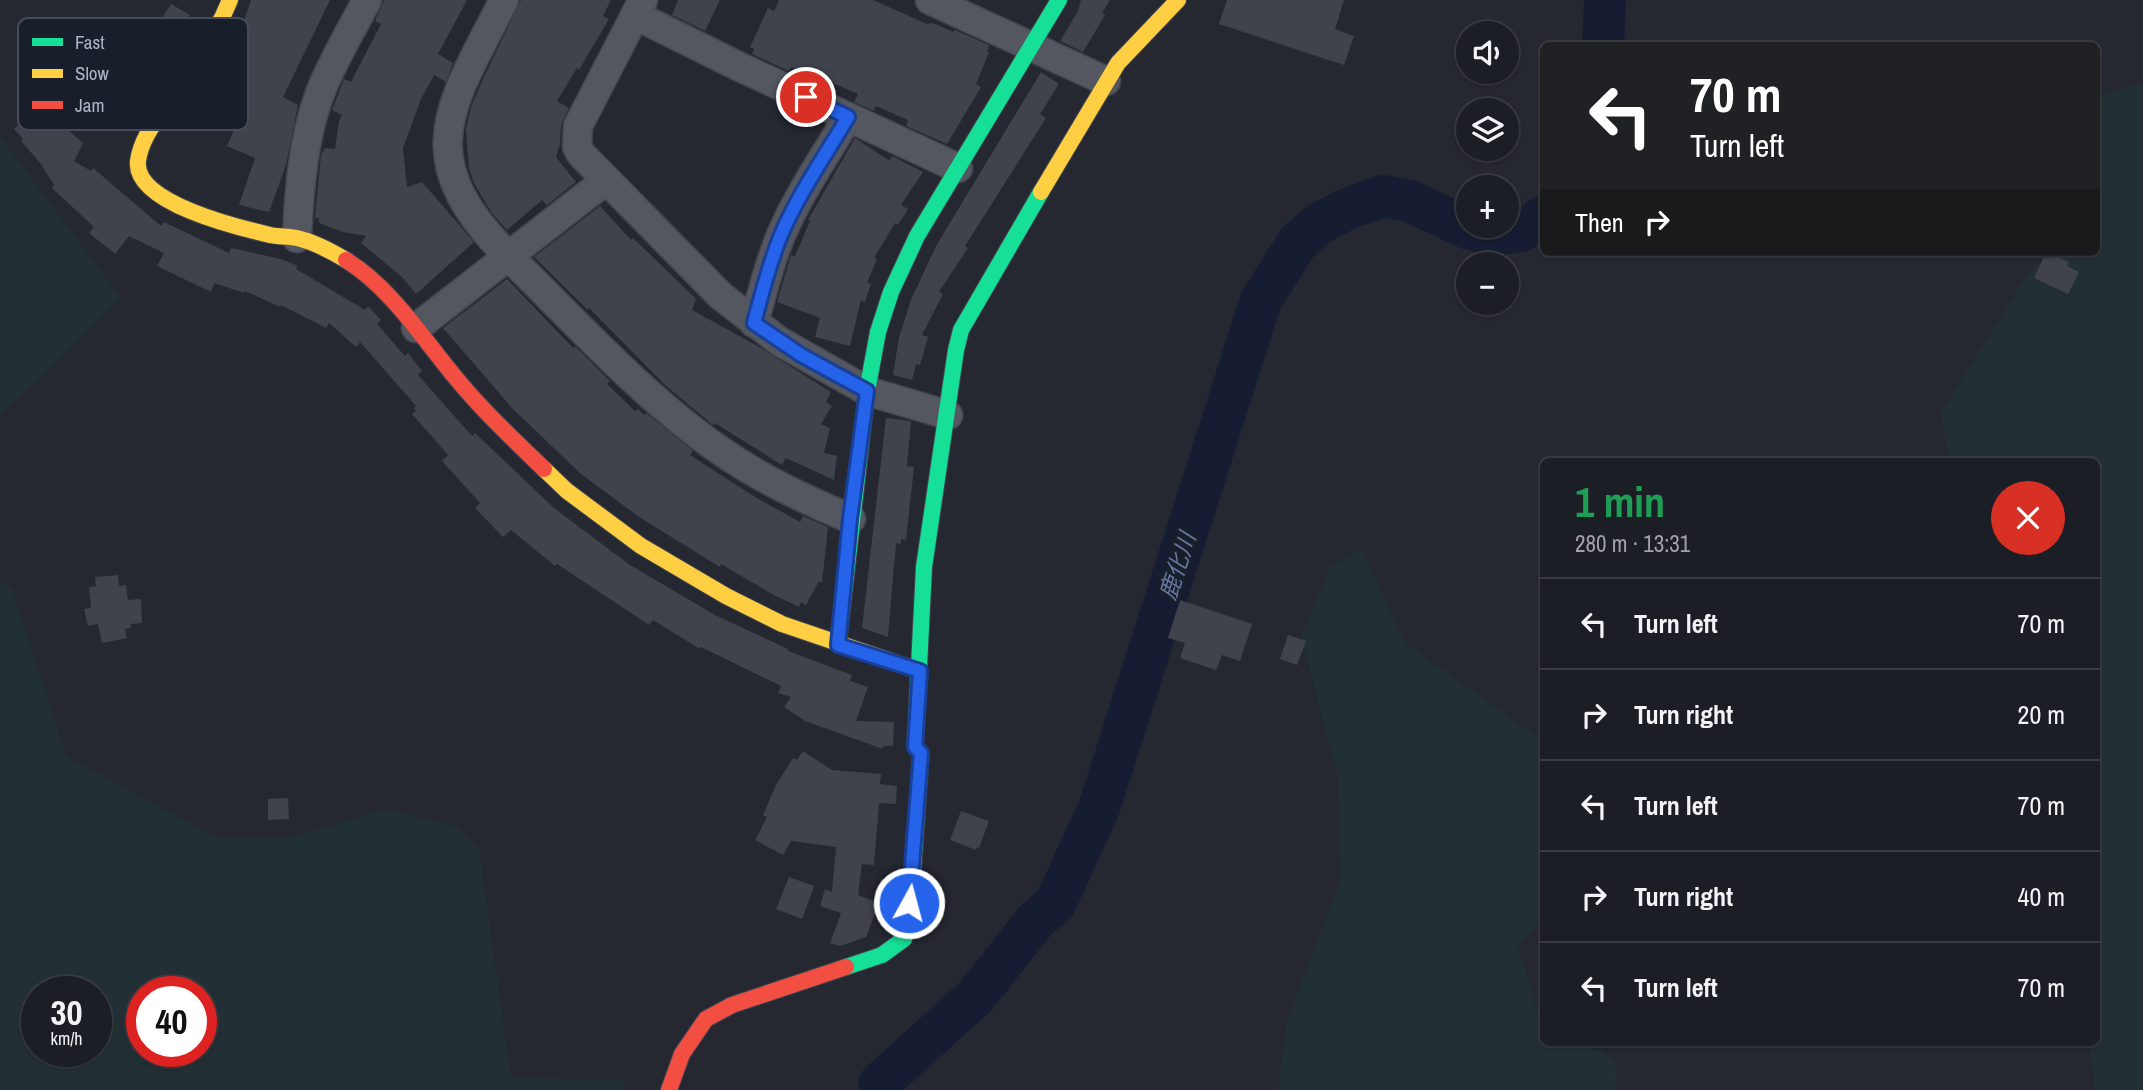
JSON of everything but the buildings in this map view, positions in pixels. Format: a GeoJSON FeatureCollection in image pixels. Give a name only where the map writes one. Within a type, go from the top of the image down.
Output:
{"type":"FeatureCollection","features":[{"type":"Feature","properties":{"kind":"street"},"geometry":{"type":"LineString","coordinates":[[222,18],[230,0]]}},
{"type":"Feature","properties":{"kind":"street"},"geometry":{"type":"LineString","coordinates":[[297,239],[305,155],[314,112],[320,92],[367,0]]}},
{"type":"Feature","properties":{"kind":"street"},"geometry":{"type":"LineString","coordinates":[[504,0],[458,90],[451,111],[448,154],[455,184],[467,209],[484,232],[670,413],[718,450],[769,481],[850,519]]}},
{"type":"Feature","properties":{"kind":"street"},"geometry":{"type":"LineString","coordinates":[[930,0],[1106,81]]}},
{"type":"Feature","properties":{"kind":"street"},"geometry":{"type":"LineString","coordinates":[[838,645],[850,519],[867,391],[878,332],[891,292],[908,253],[1059,0]]}},
{"type":"Feature","properties":{"kind":"street"},"geometry":{"type":"LineString","coordinates":[[669,1090],[682,1054],[706,1019],[733,1005],[882,955],[904,939],[912,884],[921,753],[915,747],[924,568],[961,330],[1106,81],[1118,63],[1178,0]]}},
{"type":"Feature","properties":{"kind":"street"},"geometry":{"type":"LineString","coordinates":[[948,415],[867,391],[790,348],[754,323],[721,296],[605,181],[581,154],[576,138],[584,114],[639,8],[848,117],[958,168]]}},
{"type":"Feature","properties":{"kind":"street"},"geometry":{"type":"LineString","coordinates":[[754,323],[770,265],[782,234],[802,193],[848,117]]}},
{"type":"Feature","properties":{"kind":"street"},"geometry":{"type":"LineString","coordinates":[[151,130],[138,162],[140,173],[151,189],[210,219],[274,236],[297,239],[332,251],[358,267],[387,293],[497,424],[547,473],[641,546],[726,596],[782,624],[920,671]]}},
{"type":"Feature","properties":{"kind":"street"},"geometry":{"type":"LineString","coordinates":[[416,328],[605,181]]}},
{"type":"Feature","properties":{"kind":"shaded area"},"geometry":{"type":"Polygon","coordinates":[[[2139,83],[2143,86],[2143,1090],[2095,1090],[2089,1046],[2100,1046],[2100,458],[1948,458],[1941,413],[2026,277],[2049,256],[2100,256],[2100,106],[2106,94],[2139,83]]]}},
{"type":"Feature","properties":{"kind":"shaded area"},"geometry":{"type":"Polygon","coordinates":[[[0,136],[121,298],[0,416],[0,136]]]}},
{"type":"Feature","properties":{"kind":"shaded area"},"geometry":{"type":"Polygon","coordinates":[[[1361,548],[1406,644],[1540,739],[1540,921],[1518,945],[1540,1014],[1540,1046],[1592,1046],[1615,1061],[1616,1090],[1278,1090],[1287,1021],[1340,881],[1338,776],[1301,636],[1331,567],[1361,548]]]}},
{"type":"Feature","properties":{"kind":"shaded area"},"geometry":{"type":"Polygon","coordinates":[[[0,580],[13,591],[66,756],[217,838],[287,838],[388,809],[455,826],[479,850],[511,1077],[624,1081],[624,1090],[0,1090],[0,580]]]}},
{"type":"Feature","properties":{"kind":"waterway","name":"鹿化川"},"geometry":{"type":"LineString","coordinates":[[1603,42],[1605,0]]}},
{"type":"Feature","properties":{"kind":"waterway","name":"鹿化川"},"geometry":{"type":"LineString","coordinates":[[879,1090],[880,1083],[976,996],[1036,920],[1055,904],[1099,808],[1261,300],[1298,242],[1320,223],[1347,209],[1383,196],[1410,201],[1469,229],[1493,235],[1521,231],[1540,219]]}},
{"type":"Feature","properties":{"kind":"traffic: fast"},"geometry":{"type":"LineString","coordinates":[[838,645],[867,391],[878,332],[891,292],[917,236],[1059,0]]}},
{"type":"Feature","properties":{"kind":"traffic: fast"},"geometry":{"type":"LineString","coordinates":[[846,967],[882,955],[904,939],[912,884],[921,753],[915,747],[924,567],[956,350],[961,330],[1041,192]]}},
{"type":"Feature","properties":{"kind":"traffic: slow"},"geometry":{"type":"LineString","coordinates":[[222,18],[230,0]]}},
{"type":"Feature","properties":{"kind":"traffic: slow"},"geometry":{"type":"LineString","coordinates":[[1041,192],[1118,63],[1178,0]]}},
{"type":"Feature","properties":{"kind":"traffic: slow"},"geometry":{"type":"LineString","coordinates":[[150,130],[138,161],[141,176],[152,189],[170,201],[214,220],[273,236],[303,240],[346,260]]}},
{"type":"Feature","properties":{"kind":"traffic: slow"},"geometry":{"type":"LineString","coordinates":[[544,469],[567,491],[641,546],[726,596],[782,624],[920,671]]}},
{"type":"Feature","properties":{"kind":"traffic: jam"},"geometry":{"type":"LineString","coordinates":[[346,260],[377,284],[476,401],[544,469]]}},
{"type":"Feature","properties":{"kind":"traffic: jam"},"geometry":{"type":"LineString","coordinates":[[669,1090],[682,1054],[706,1019],[732,1005],[846,967]]}},
{"type":"Feature","properties":{"kind":"route"},"geometry":{"type":"LineString","coordinates":[[806,97],[848,117],[792,212],[770,265],[754,323],[801,355],[867,391],[850,519],[838,645],[920,671],[915,747],[921,753],[909,903]]}}]}
